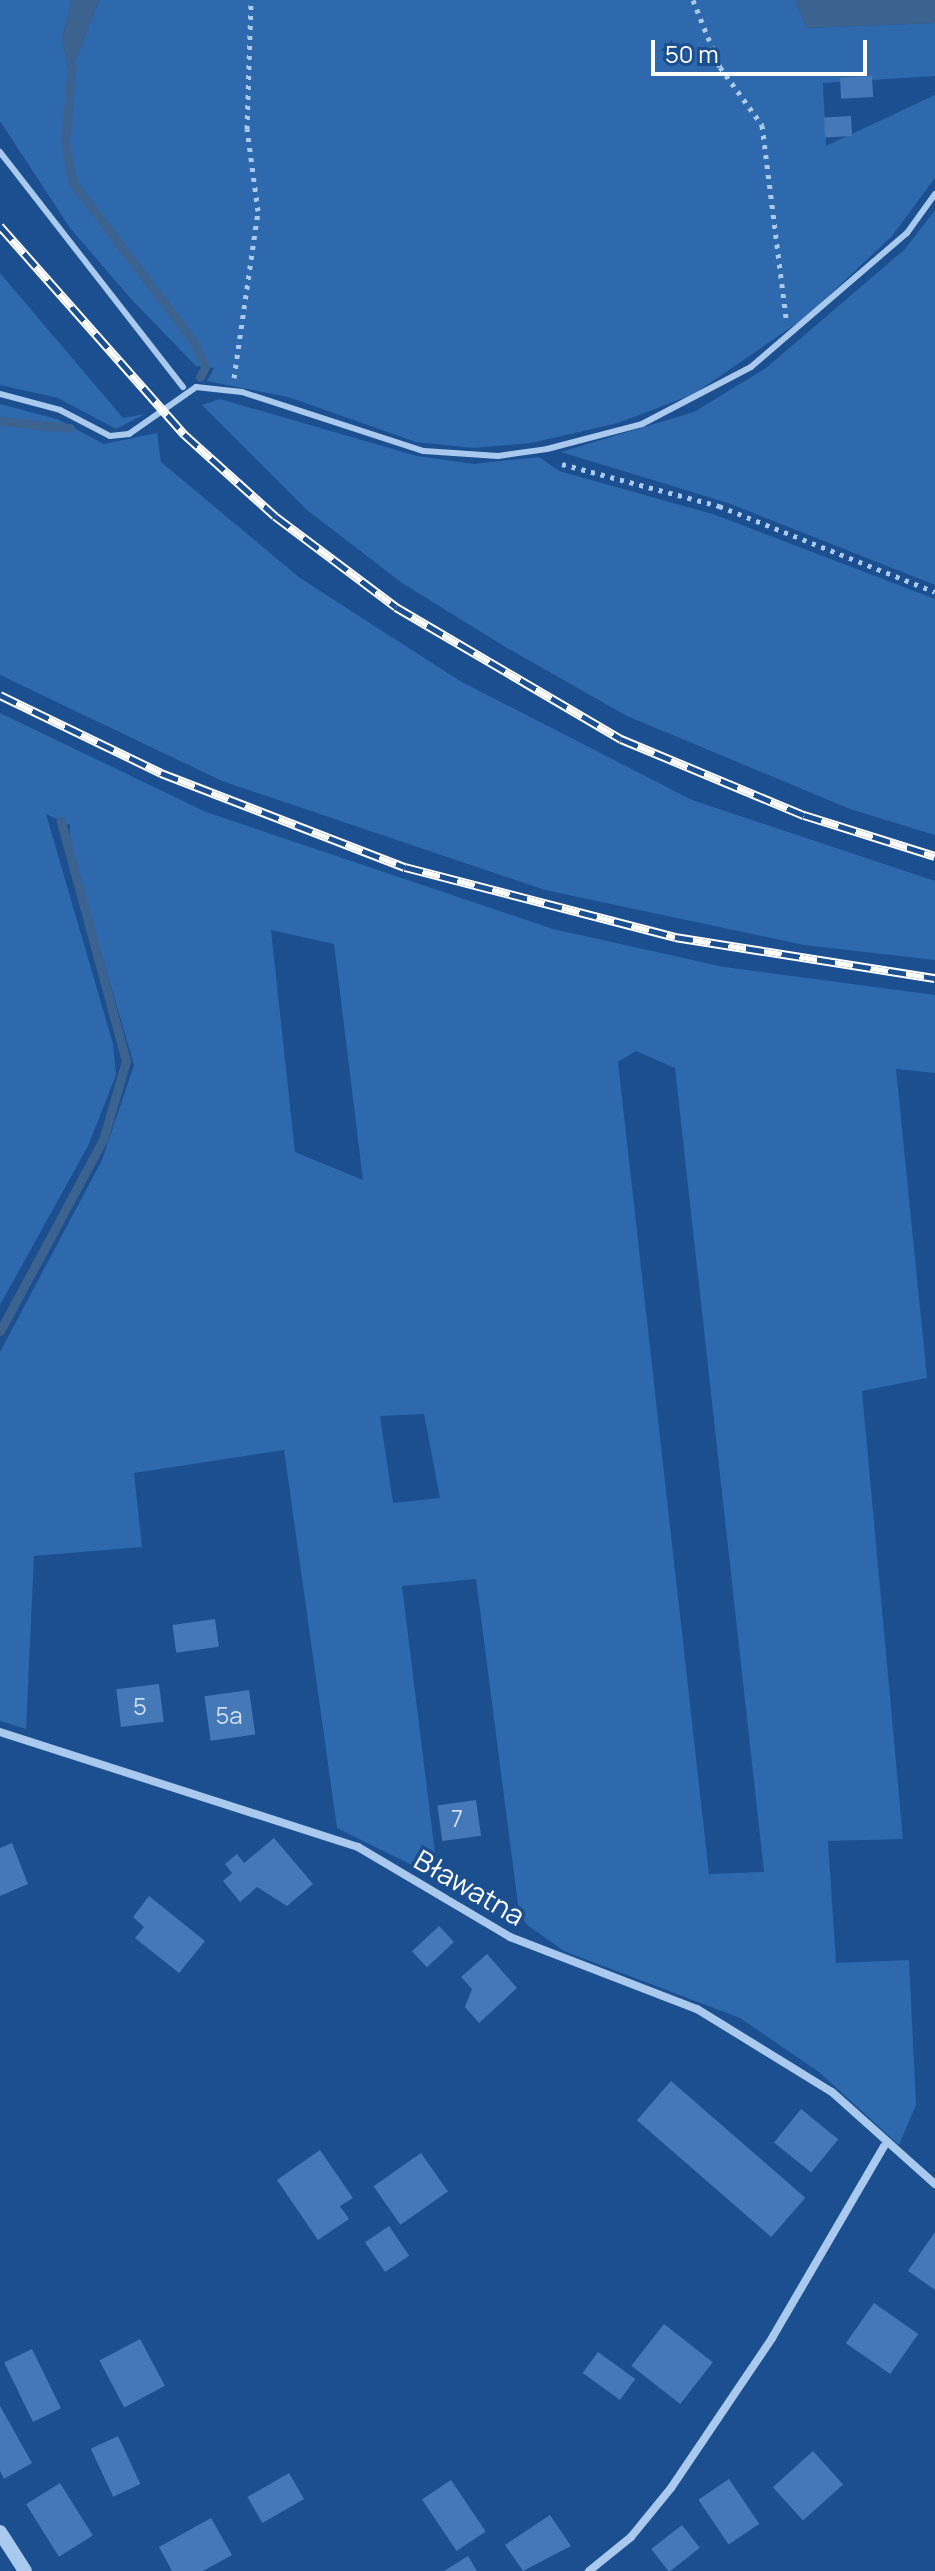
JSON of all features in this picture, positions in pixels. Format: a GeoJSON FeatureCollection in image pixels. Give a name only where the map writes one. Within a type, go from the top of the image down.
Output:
{"type":"FeatureCollection","features":[{"type":"Feature","properties":{"kind":"street","name":"Bławatna"},"geometry":{"type":"LineString","coordinates":[[0,1732],[358,1847],[510,1937],[697,2009],[763,2044],[832,2092],[884,2146],[935,2184]]}},
{"type":"Feature","properties":{"kind":"street"},"geometry":{"type":"LineString","coordinates":[[589,2571],[631,2537],[671,2488],[772,2338],[884,2146]]}},
{"type":"Feature","properties":{"kind":"street"},"geometry":{"type":"LineString","coordinates":[[0,2532],[25,2571]]}},
{"type":"Feature","properties":{"kind":"lane"},"geometry":{"type":"LineString","coordinates":[[0,152],[183,387]]}},
{"type":"Feature","properties":{"kind":"lane"},"geometry":{"type":"LineString","coordinates":[[0,394],[118,436],[184,389],[233,391],[424,451],[498,456],[547,449],[677,409],[788,339],[907,233],[935,194]]}},
{"type":"Feature","properties":{"kind":"path"},"geometry":{"type":"LineString","coordinates":[[233,391],[258,211],[247,129],[251,0]]}},
{"type":"Feature","properties":{"kind":"path"},"geometry":{"type":"LineString","coordinates":[[693,0],[720,67],[762,125],[788,339]]}},
{"type":"Feature","properties":{"kind":"path"},"geometry":{"type":"LineString","coordinates":[[547,449],[573,468],[719,506],[935,592]]}},
{"type":"Feature","properties":{"kind":"shaded area"},"geometry":{"type":"Polygon","coordinates":[[[0,0],[72,0],[62,39],[70,75],[99,0],[795,0],[807,28],[935,23],[935,76],[823,83],[826,146],[935,95],[935,178],[892,236],[806,317],[694,394],[618,423],[531,443],[474,448],[416,442],[288,397],[207,381],[214,368],[196,366],[132,300],[70,228],[0,121],[0,0]]]}},
{"type":"Feature","properties":{"kind":"shaded area"},"geometry":{"type":"Polygon","coordinates":[[[72,0],[99,0],[70,76],[62,39],[72,0]]]}},
{"type":"Feature","properties":{"kind":"shaded area"},"geometry":{"type":"Polygon","coordinates":[[[795,0],[935,0],[935,23],[807,28],[795,0]]]}},
{"type":"Feature","properties":{"kind":"shaded area"},"geometry":{"type":"Polygon","coordinates":[[[935,210],[935,585],[728,503],[561,452],[694,412],[766,368],[905,249],[935,210]]]}},
{"type":"Feature","properties":{"kind":"shaded area"},"geometry":{"type":"Polygon","coordinates":[[[0,273],[123,418],[145,414],[116,429],[58,398],[0,385],[0,273]]]}},
{"type":"Feature","properties":{"kind":"shaded area"},"geometry":{"type":"Polygon","coordinates":[[[220,399],[417,456],[474,464],[539,457],[559,471],[716,515],[935,599],[935,835],[850,809],[627,716],[507,648],[402,583],[307,510],[202,405],[220,399]]]}},
{"type":"Feature","properties":{"kind":"shaded area"},"geometry":{"type":"Polygon","coordinates":[[[0,404],[57,419],[104,444],[157,433],[161,462],[300,578],[460,681],[692,800],[935,881],[935,960],[804,945],[545,890],[222,781],[0,675],[0,404]]]}},
{"type":"Feature","properties":{"kind":"shaded area"},"geometry":{"type":"Polygon","coordinates":[[[0,713],[206,812],[553,929],[724,967],[935,995],[935,1073],[896,1069],[927,1378],[862,1391],[903,1839],[828,1841],[836,1963],[909,1960],[916,2105],[899,2145],[819,2072],[740,2018],[564,1951],[520,1920],[476,1579],[402,1586],[438,1878],[337,1828],[284,1450],[134,1473],[142,1547],[34,1556],[26,1729],[0,1721],[0,1352],[102,1160],[134,1065],[69,843],[70,825],[46,814],[113,1044],[116,1075],[88,1146],[0,1305],[0,713]],[[271,930],[295,1152],[363,1180],[334,944],[271,930]],[[636,1051],[618,1062],[709,1874],[764,1872],[675,1068],[636,1051]],[[424,1414],[380,1416],[393,1503],[440,1498],[424,1414]]]}},
{"type":"Feature","properties":{"kind":"building"},"geometry":{"type":"Polygon","coordinates":[[[872,76],[873,97],[841,99],[840,78],[872,76]]]}},
{"type":"Feature","properties":{"kind":"building"},"geometry":{"type":"Polygon","coordinates":[[[851,116],[852,136],[825,137],[824,117],[851,116]]]}},
{"type":"Feature","properties":{"kind":"building"},"geometry":{"type":"Polygon","coordinates":[[[215,1619],[219,1647],[176,1653],[172,1625],[215,1619]]]}},
{"type":"Feature","properties":{"kind":"building"},"geometry":{"type":"Polygon","coordinates":[[[159,1684],[164,1722],[121,1727],[116,1689],[159,1684]]]}},
{"type":"Feature","properties":{"kind":"building"},"geometry":{"type":"Polygon","coordinates":[[[249,1690],[255,1735],[211,1741],[204,1696],[249,1690]]]}},
{"type":"Feature","properties":{"kind":"building"},"geometry":{"type":"Polygon","coordinates":[[[476,1800],[481,1836],[442,1841],[437,1805],[476,1800]]]}},
{"type":"Feature","properties":{"kind":"building"},"geometry":{"type":"Polygon","coordinates":[[[274,1838],[313,1884],[287,1906],[257,1887],[240,1902],[223,1881],[232,1873],[225,1864],[237,1854],[244,1863],[274,1838]]]}},
{"type":"Feature","properties":{"kind":"building"},"geometry":{"type":"Polygon","coordinates":[[[12,1843],[28,1884],[0,1896],[0,1848],[12,1843]]]}},
{"type":"Feature","properties":{"kind":"building"},"geometry":{"type":"Polygon","coordinates":[[[149,1896],[205,1941],[179,1973],[135,1938],[144,1927],[133,1917],[149,1896]]]}},
{"type":"Feature","properties":{"kind":"building"},"geometry":{"type":"Polygon","coordinates":[[[439,1926],[454,1942],[427,1967],[412,1951],[439,1926]]]}},
{"type":"Feature","properties":{"kind":"building"},"geometry":{"type":"Polygon","coordinates":[[[487,1954],[517,1988],[479,2023],[465,2007],[472,1989],[461,1977],[487,1954]]]}},
{"type":"Feature","properties":{"kind":"building"},"geometry":{"type":"Polygon","coordinates":[[[671,2081],[805,2198],[771,2237],[637,2120],[671,2081]]]}},
{"type":"Feature","properties":{"kind":"building"},"geometry":{"type":"Polygon","coordinates":[[[801,2109],[838,2139],[811,2173],[774,2142],[801,2109]]]}},
{"type":"Feature","properties":{"kind":"building"},"geometry":{"type":"Polygon","coordinates":[[[320,2150],[353,2198],[340,2206],[349,2219],[318,2240],[277,2180],[320,2150]]]}},
{"type":"Feature","properties":{"kind":"building"},"geometry":{"type":"Polygon","coordinates":[[[421,2153],[448,2192],[400,2225],[373,2186],[421,2153]]]}},
{"type":"Feature","properties":{"kind":"building"},"geometry":{"type":"Polygon","coordinates":[[[389,2226],[409,2256],[385,2272],[365,2242],[389,2226]]]}},
{"type":"Feature","properties":{"kind":"building"},"geometry":{"type":"Polygon","coordinates":[[[935,2232],[935,2290],[908,2271],[935,2232]]]}},
{"type":"Feature","properties":{"kind":"building"},"geometry":{"type":"Polygon","coordinates":[[[874,2303],[918,2334],[890,2374],[846,2343],[874,2303]]]}},
{"type":"Feature","properties":{"kind":"building"},"geometry":{"type":"Polygon","coordinates":[[[664,2324],[713,2362],[680,2404],[631,2366],[664,2324]]]}},
{"type":"Feature","properties":{"kind":"building"},"geometry":{"type":"Polygon","coordinates":[[[140,2339],[165,2386],[124,2407],[99,2361],[140,2339]]]}},
{"type":"Feature","properties":{"kind":"building"},"geometry":{"type":"Polygon","coordinates":[[[32,2349],[61,2408],[33,2422],[4,2363],[32,2349]]]}},
{"type":"Feature","properties":{"kind":"building"},"geometry":{"type":"Polygon","coordinates":[[[598,2352],[635,2379],[620,2400],[583,2373],[598,2352]]]}},
{"type":"Feature","properties":{"kind":"building"},"geometry":{"type":"Polygon","coordinates":[[[0,2406],[32,2463],[4,2479],[0,2471],[0,2406]]]}},
{"type":"Feature","properties":{"kind":"building"},"geometry":{"type":"Polygon","coordinates":[[[118,2436],[140,2484],[113,2497],[91,2449],[118,2436]]]}},
{"type":"Feature","properties":{"kind":"building"},"geometry":{"type":"Polygon","coordinates":[[[813,2451],[843,2484],[803,2521],[773,2487],[813,2451]]]}},
{"type":"Feature","properties":{"kind":"building"},"geometry":{"type":"Polygon","coordinates":[[[289,2473],[304,2499],[262,2523],[247,2497],[289,2473]]]}},
{"type":"Feature","properties":{"kind":"building"},"geometry":{"type":"Polygon","coordinates":[[[729,2479],[759,2524],[729,2544],[698,2500],[729,2479]]]}},
{"type":"Feature","properties":{"kind":"building"},"geometry":{"type":"Polygon","coordinates":[[[451,2480],[486,2531],[457,2551],[422,2500],[451,2480]]]}},
{"type":"Feature","properties":{"kind":"building"},"geometry":{"type":"Polygon","coordinates":[[[60,2483],[93,2536],[59,2557],[26,2504],[60,2483]]]}},
{"type":"Feature","properties":{"kind":"building"},"geometry":{"type":"Polygon","coordinates":[[[550,2515],[571,2546],[523,2571],[505,2545],[550,2515]]]}},
{"type":"Feature","properties":{"kind":"building"},"geometry":{"type":"Polygon","coordinates":[[[211,2518],[232,2555],[203,2571],[172,2571],[159,2547],[211,2518]]]}},
{"type":"Feature","properties":{"kind":"building"},"geometry":{"type":"Polygon","coordinates":[[[682,2525],[700,2548],[670,2571],[651,2549],[682,2525]]]}},
{"type":"Feature","properties":{"kind":"building"},"geometry":{"type":"Polygon","coordinates":[[[468,2556],[477,2571],[444,2571],[468,2556]]]}},
{"type":"Feature","properties":{"kind":"waterway"},"geometry":{"type":"LineString","coordinates":[[72,66],[65,142],[73,183],[195,343],[205,367],[200,377]]}},
{"type":"Feature","properties":{"kind":"waterway"},"geometry":{"type":"LineString","coordinates":[[0,421],[70,428]]}},
{"type":"Feature","properties":{"kind":"waterway"},"geometry":{"type":"LineString","coordinates":[[0,1331],[103,1140],[126,1061],[61,821]]}},
{"type":"Feature","properties":{"kind":"railway"},"geometry":{"type":"LineString","coordinates":[[0,226],[184,434],[275,516],[396,607],[621,739],[804,815],[935,856]]}},
{"type":"Feature","properties":{"kind":"railway"},"geometry":{"type":"LineString","coordinates":[[0,695],[161,773],[405,867],[675,937],[935,978]]}}]}
